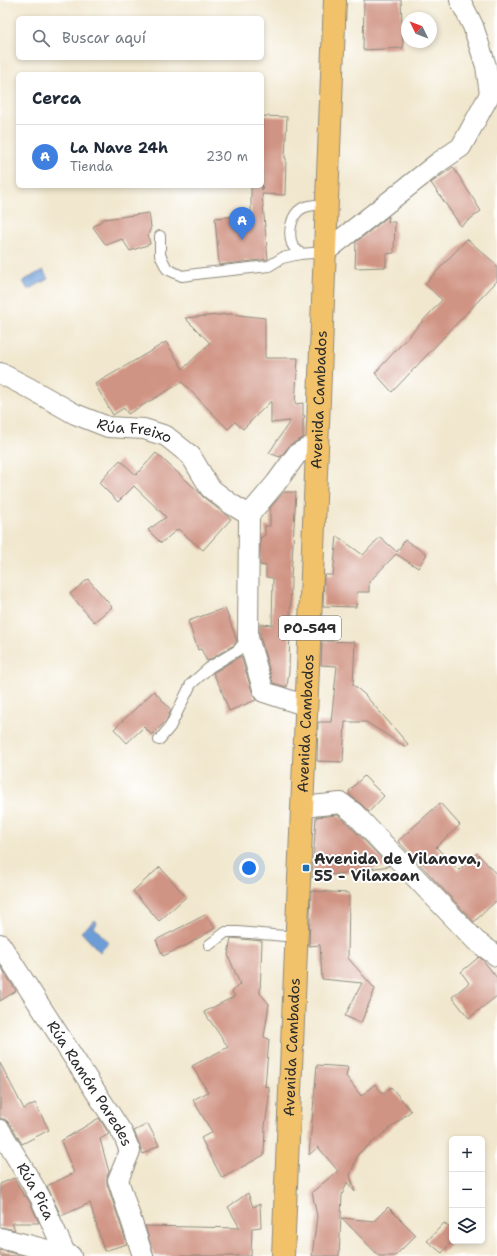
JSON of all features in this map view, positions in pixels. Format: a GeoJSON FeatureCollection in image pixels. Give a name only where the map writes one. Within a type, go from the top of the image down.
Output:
{"type":"FeatureCollection","features":[{"type":"Feature","properties":{"kind":"main road","name":"Avenida Cambados"},"geometry":{"type":"LineString","coordinates":[[283,1256],[307,706],[335,0]]}},
{"type":"Feature","properties":{"kind":"street"},"geometry":{"type":"LineString","coordinates":[[325,252],[439,162],[461,147],[490,94],[486,66],[473,26],[460,0]]}},
{"type":"Feature","properties":{"kind":"street","name":"Rúa Freixo"},"geometry":{"type":"LineString","coordinates":[[0,373],[75,414],[108,427],[144,429],[166,436],[191,456],[210,488],[231,504],[249,515]]}},
{"type":"Feature","properties":{"kind":"street"},"geometry":{"type":"LineString","coordinates":[[307,706],[264,692],[248,638],[249,515],[276,483],[297,454],[317,442]]}},
{"type":"Feature","properties":{"kind":"street"},"geometry":{"type":"LineString","coordinates":[[302,808],[340,803],[354,812],[476,941],[497,956]]}},
{"type":"Feature","properties":{"kind":"street","name":"Rúa Ramón Paredes"},"geometry":{"type":"LineString","coordinates":[[0,944],[123,1134],[130,1151],[118,1180],[143,1256]]}},
{"type":"Feature","properties":{"kind":"street","name":"Rúa Pica"},"geometry":{"type":"LineString","coordinates":[[0,1130],[40,1197],[68,1256]]}},
{"type":"Feature","properties":{"kind":"street"},"geometry":{"type":"LineString","coordinates":[[0,1238],[68,1256]]}},
{"type":"Feature","properties":{"kind":"lane"},"geometry":{"type":"LineString","coordinates":[[300,254],[292,245],[290,233],[294,216],[300,209],[307,206],[327,204]]}},
{"type":"Feature","properties":{"kind":"lane"},"geometry":{"type":"LineString","coordinates":[[160,236],[160,255],[167,269],[182,276],[269,266],[282,258],[300,254],[325,252]]}},
{"type":"Feature","properties":{"kind":"lane"},"geometry":{"type":"LineString","coordinates":[[159,740],[170,727],[191,684],[210,667],[238,650],[248,638]]}},
{"type":"Feature","properties":{"kind":"lane"},"geometry":{"type":"LineString","coordinates":[[209,944],[226,932],[297,937]]}},
{"type":"Feature","properties":{"kind":"water"},"geometry":{"type":"Polygon","coordinates":[[[43,270],[48,279],[28,290],[23,281],[43,270]]]}},
{"type":"Feature","properties":{"kind":"water"},"geometry":{"type":"Polygon","coordinates":[[[95,920],[97,923],[94,927],[109,943],[100,952],[81,932],[95,920]]]}},
{"type":"Feature","properties":{"kind":"building"},"geometry":{"type":"Polygon","coordinates":[[[364,0],[401,0],[401,48],[403,48],[363,50],[364,0]]]}},
{"type":"Feature","properties":{"kind":"building"},"geometry":{"type":"Polygon","coordinates":[[[264,116],[287,117],[285,195],[262,194],[268,259],[219,265],[215,218],[251,215],[251,188],[264,188],[264,116]]]}},
{"type":"Feature","properties":{"kind":"building"},"geometry":{"type":"Polygon","coordinates":[[[453,167],[481,211],[461,226],[431,183],[453,167]]]}},
{"type":"Feature","properties":{"kind":"building"},"geometry":{"type":"Polygon","coordinates":[[[149,213],[151,227],[148,235],[150,244],[130,251],[122,239],[106,245],[93,227],[104,219],[149,213]]]}},
{"type":"Feature","properties":{"kind":"building"},"geometry":{"type":"Polygon","coordinates":[[[389,216],[388,222],[395,222],[394,253],[386,254],[386,267],[355,268],[356,242],[389,216]]]}},
{"type":"Feature","properties":{"kind":"building"},"geometry":{"type":"Polygon","coordinates":[[[467,239],[497,265],[497,281],[392,392],[375,373],[442,300],[425,284],[467,239]]]}},
{"type":"Feature","properties":{"kind":"building"},"geometry":{"type":"Polygon","coordinates":[[[230,314],[265,318],[265,358],[298,358],[295,404],[303,403],[303,415],[305,416],[303,420],[303,438],[291,444],[280,457],[269,453],[290,421],[271,423],[271,401],[243,429],[235,422],[228,429],[182,382],[128,414],[124,408],[113,415],[95,384],[166,342],[183,369],[210,343],[185,318],[230,314]]]}},
{"type":"Feature","properties":{"kind":"building"},"geometry":{"type":"Polygon","coordinates":[[[156,453],[203,497],[231,519],[203,550],[178,529],[161,543],[148,530],[166,517],[134,486],[118,502],[99,483],[120,460],[136,475],[156,453]]]}},
{"type":"Feature","properties":{"kind":"building"},"geometry":{"type":"Polygon","coordinates":[[[284,492],[296,492],[291,578],[289,671],[287,687],[273,683],[260,636],[260,624],[272,625],[273,578],[266,577],[266,566],[260,565],[260,538],[265,535],[265,526],[270,526],[270,508],[284,492]]]}},
{"type":"Feature","properties":{"kind":"building"},"geometry":{"type":"Polygon","coordinates":[[[337,536],[363,555],[380,537],[397,552],[405,540],[427,554],[418,568],[396,554],[369,582],[369,592],[357,592],[356,607],[323,606],[324,575],[333,575],[337,536]]]}},
{"type":"Feature","properties":{"kind":"building"},"geometry":{"type":"Polygon","coordinates":[[[88,579],[112,607],[94,622],[70,594],[88,579]]]}},
{"type":"Feature","properties":{"kind":"building"},"geometry":{"type":"Polygon","coordinates":[[[225,608],[237,641],[234,645],[207,661],[201,649],[198,650],[188,621],[225,608]]]}},
{"type":"Feature","properties":{"kind":"building"},"geometry":{"type":"Polygon","coordinates":[[[322,641],[355,642],[353,685],[364,694],[408,744],[406,747],[366,722],[345,722],[343,762],[317,761],[318,722],[331,722],[337,666],[321,665],[322,641]]]}},
{"type":"Feature","properties":{"kind":"building"},"geometry":{"type":"Polygon","coordinates":[[[241,656],[253,695],[256,700],[229,711],[213,673],[241,656]]]}},
{"type":"Feature","properties":{"kind":"building"},"geometry":{"type":"Polygon","coordinates":[[[154,691],[171,710],[166,721],[152,735],[144,727],[127,743],[114,729],[154,691]]]}},
{"type":"Feature","properties":{"kind":"building"},"geometry":{"type":"Polygon","coordinates":[[[364,776],[384,796],[369,812],[350,795],[349,791],[364,776]]]}},
{"type":"Feature","properties":{"kind":"building"},"geometry":{"type":"Polygon","coordinates":[[[440,803],[460,825],[436,847],[459,870],[477,853],[497,875],[497,900],[474,922],[398,841],[440,803]]]}},
{"type":"Feature","properties":{"kind":"building"},"geometry":{"type":"Polygon","coordinates":[[[338,815],[389,866],[312,878],[316,817],[338,815]]]}},
{"type":"Feature","properties":{"kind":"building"},"geometry":{"type":"Polygon","coordinates":[[[160,867],[186,897],[159,921],[133,891],[160,867]]]}},
{"type":"Feature","properties":{"kind":"building"},"geometry":{"type":"Polygon","coordinates":[[[311,891],[349,893],[348,958],[375,989],[361,1023],[345,1016],[362,983],[322,979],[320,945],[309,946],[311,891]]]}},
{"type":"Feature","properties":{"kind":"building"},"geometry":{"type":"Polygon","coordinates":[[[205,915],[215,928],[187,945],[163,956],[156,940],[205,915]]]}},
{"type":"Feature","properties":{"kind":"building"},"geometry":{"type":"Polygon","coordinates":[[[231,938],[262,941],[260,993],[269,1004],[264,1037],[269,1039],[265,1087],[269,1086],[269,1098],[265,1126],[264,1155],[222,1178],[201,1138],[212,1132],[193,1100],[208,1092],[192,1066],[228,1047],[204,1012],[235,996],[232,992],[240,984],[228,955],[231,938]]]}},
{"type":"Feature","properties":{"kind":"building"},"geometry":{"type":"Polygon","coordinates":[[[479,957],[497,978],[497,996],[469,1018],[452,997],[469,983],[461,972],[479,957]]]}},
{"type":"Feature","properties":{"kind":"building"},"geometry":{"type":"Polygon","coordinates":[[[0,965],[16,991],[0,1001],[0,965]]]}},
{"type":"Feature","properties":{"kind":"building"},"geometry":{"type":"Polygon","coordinates":[[[0,1063],[24,1109],[35,1103],[49,1130],[22,1144],[10,1124],[6,1120],[0,1118],[0,1063]]]}},
{"type":"Feature","properties":{"kind":"building"},"geometry":{"type":"Polygon","coordinates":[[[317,1065],[348,1067],[346,1076],[361,1096],[375,1084],[383,1094],[391,1087],[411,1111],[358,1154],[350,1175],[355,1192],[347,1182],[342,1195],[339,1256],[312,1256],[317,1216],[312,1192],[338,1171],[318,1147],[309,1155],[317,1065]]]}},
{"type":"Feature","properties":{"kind":"building"},"geometry":{"type":"Polygon","coordinates":[[[99,1118],[109,1134],[100,1139],[109,1172],[107,1176],[107,1184],[127,1244],[104,1251],[90,1203],[61,1216],[47,1186],[74,1173],[61,1141],[99,1118]]]}},
{"type":"Feature","properties":{"kind":"building"},"geometry":{"type":"Polygon","coordinates":[[[148,1124],[159,1145],[143,1154],[134,1131],[148,1124]]]}},
{"type":"Feature","properties":{"kind":"building"},"geometry":{"type":"Polygon","coordinates":[[[14,1178],[24,1196],[26,1196],[30,1202],[39,1223],[12,1223],[15,1230],[0,1227],[0,1184],[14,1178]]]}},
{"type":"Feature","properties":{"kind":"building"},"geometry":{"type":"Polygon","coordinates":[[[248,1193],[253,1207],[260,1204],[261,1227],[252,1228],[251,1256],[154,1256],[145,1226],[240,1228],[228,1207],[248,1193]]]}},
{"type":"Feature","properties":{"kind":"building"},"geometry":{"type":"Polygon","coordinates":[[[388,1207],[416,1235],[395,1256],[379,1256],[342,1218],[374,1221],[388,1207]]]}},
{"type":"Feature","properties":{"kind":"building"},"geometry":{"type":"Polygon","coordinates":[[[444,1223],[449,1227],[450,1244],[442,1253],[427,1241],[444,1223]]]}},
{"type":"Feature","properties":{"kind":"building"},"geometry":{"type":"Polygon","coordinates":[[[0,1250],[24,1256],[0,1256],[0,1250]]]}},
{"type":"Feature","properties":{"kind":"place","name":"La Nave 24h"},"geometry":{"type":"Point","coordinates":[242,240]}},
{"type":"Feature","properties":{"kind":"place","name":"Avenida de Vilanova, 55 - Vilaxoan"},"geometry":{"type":"Point","coordinates":[306,868]}}]}
